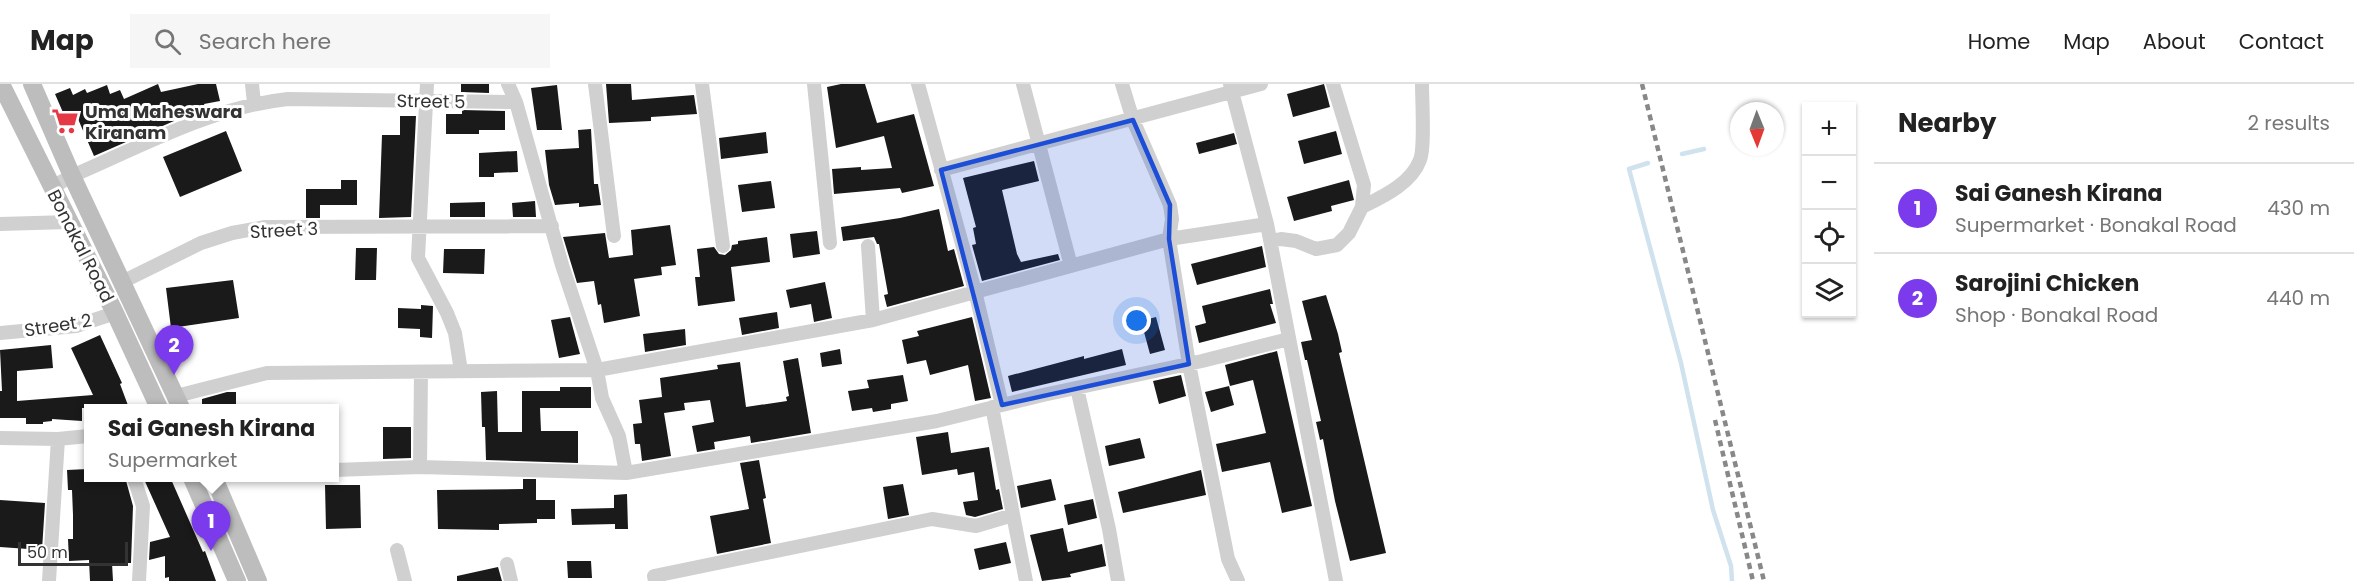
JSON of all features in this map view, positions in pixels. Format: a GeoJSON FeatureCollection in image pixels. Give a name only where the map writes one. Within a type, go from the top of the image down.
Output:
{"type":"FeatureCollection","features":[{"type":"Feature","properties":{"kind":"main road","name":"Bonakal Road"},"geometry":{"type":"LineString","coordinates":[[32,84],[72,176],[178,402]]}},
{"type":"Feature","properties":{"kind":"main road","name":"Bonakal Road"},"geometry":{"type":"LineString","coordinates":[[1,85],[115,313],[157,404]]}},
{"type":"Feature","properties":{"kind":"main road"},"geometry":{"type":"LineString","coordinates":[[194,482],[237,581]]}},
{"type":"Feature","properties":{"kind":"main road"},"geometry":{"type":"LineString","coordinates":[[217,482],[258,581]]}},
{"type":"Feature","properties":{"kind":"street"},"geometry":{"type":"LineString","coordinates":[[252,84],[254,103]]}},
{"type":"Feature","properties":{"kind":"street"},"geometry":{"type":"LineString","coordinates":[[335,84],[336,99]]}},
{"type":"Feature","properties":{"kind":"street"},"geometry":{"type":"LineString","coordinates":[[427,84],[418,258],[455,333],[461,371]]}},
{"type":"Feature","properties":{"kind":"street"},"geometry":{"type":"LineString","coordinates":[[508,84],[516,102],[562,264],[597,370],[602,398],[619,436],[626,473]]}},
{"type":"Feature","properties":{"kind":"street"},"geometry":{"type":"LineString","coordinates":[[595,84],[614,236]]}},
{"type":"Feature","properties":{"kind":"street"},"geometry":{"type":"LineString","coordinates":[[702,84],[723,246]]}},
{"type":"Feature","properties":{"kind":"street"},"geometry":{"type":"LineString","coordinates":[[814,84],[830,243]]}},
{"type":"Feature","properties":{"kind":"street"},"geometry":{"type":"LineString","coordinates":[[918,84],[975,291],[1026,581]]}},
{"type":"Feature","properties":{"kind":"street"},"geometry":{"type":"LineString","coordinates":[[1023,84],[1071,266]]}},
{"type":"Feature","properties":{"kind":"street"},"geometry":{"type":"LineString","coordinates":[[1122,84],[1133,120],[1170,205],[1172,219],[1169,239],[1189,364],[1228,559],[1238,581]]}},
{"type":"Feature","properties":{"kind":"street"},"geometry":{"type":"LineString","coordinates":[[941,170],[1133,120],[1231,88],[1261,84]]}},
{"type":"Feature","properties":{"kind":"street"},"geometry":{"type":"LineString","coordinates":[[1270,241],[1281,239],[1296,241],[1316,249],[1337,245],[1349,233],[1362,207],[1364,185],[1333,84]]}},
{"type":"Feature","properties":{"kind":"street"},"geometry":{"type":"LineString","coordinates":[[1362,207],[1390,193],[1409,176],[1420,162],[1422,84]]}},
{"type":"Feature","properties":{"kind":"street"},"geometry":{"type":"LineString","coordinates":[[1231,88],[1267,224],[1336,581]]}},
{"type":"Feature","properties":{"kind":"street","name":"Street 5"},"geometry":{"type":"LineString","coordinates":[[52,187],[72,176],[222,113],[254,103],[288,99],[516,102]]}},
{"type":"Feature","properties":{"kind":"street"},"geometry":{"type":"LineString","coordinates":[[0,224],[69,222]]}},
{"type":"Feature","properties":{"kind":"street"},"geometry":{"type":"LineString","coordinates":[[178,402],[267,373],[597,370],[873,320],[1169,239],[1267,224]]}},
{"type":"Feature","properties":{"kind":"street","name":"Street 3"},"geometry":{"type":"LineString","coordinates":[[122,282],[201,243],[265,227],[552,226]]}},
{"type":"Feature","properties":{"kind":"street"},"geometry":{"type":"LineString","coordinates":[[867,246],[873,320]]}},
{"type":"Feature","properties":{"kind":"street","name":"Street 2"},"geometry":{"type":"LineString","coordinates":[[0,333],[76,326],[115,313]]}},
{"type":"Feature","properties":{"kind":"street"},"geometry":{"type":"LineString","coordinates":[[339,470],[420,467],[626,473],[937,421],[1289,339]]}},
{"type":"Feature","properties":{"kind":"street"},"geometry":{"type":"LineString","coordinates":[[420,467],[421,372]]}},
{"type":"Feature","properties":{"kind":"street"},"geometry":{"type":"LineString","coordinates":[[1077,388],[1109,529],[1118,581]]}},
{"type":"Feature","properties":{"kind":"street"},"geometry":{"type":"LineString","coordinates":[[0,438],[58,439],[84,436]]}},
{"type":"Feature","properties":{"kind":"street"},"geometry":{"type":"LineString","coordinates":[[49,581],[58,439]]}},
{"type":"Feature","properties":{"kind":"street"},"geometry":{"type":"LineString","coordinates":[[136,482],[143,506],[139,581]]}},
{"type":"Feature","properties":{"kind":"street"},"geometry":{"type":"LineString","coordinates":[[655,581],[654,576],[932,519],[976,526],[1013,515]]}},
{"type":"Feature","properties":{"kind":"street"},"geometry":{"type":"LineString","coordinates":[[397,550],[405,581]]}},
{"type":"Feature","properties":{"kind":"street"},"geometry":{"type":"LineString","coordinates":[[507,564],[511,581]]}},
{"type":"Feature","properties":{"kind":"highlighted area"},"geometry":{"type":"Polygon","coordinates":[[[1133,120],[1170,205],[1169,239],[1189,364],[1002,405],[941,170],[1133,120]]]}},
{"type":"Feature","properties":{"kind":"building"},"geometry":{"type":"Polygon","coordinates":[[[158,84],[161,92],[198,84],[216,84],[220,101],[204,104],[205,107],[171,114],[174,121],[94,156],[78,119],[68,124],[55,94],[70,88],[73,95],[85,89],[87,93],[107,85],[110,94],[120,90],[124,99],[158,84]]]}},
{"type":"Feature","properties":{"kind":"building"},"geometry":{"type":"Polygon","coordinates":[[[461,84],[489,84],[489,93],[461,92],[461,84]]]}},
{"type":"Feature","properties":{"kind":"building"},"geometry":{"type":"Polygon","coordinates":[[[606,84],[631,84],[632,100],[694,95],[697,114],[651,117],[651,121],[609,123],[606,84]]]}},
{"type":"Feature","properties":{"kind":"building"},"geometry":{"type":"Polygon","coordinates":[[[841,84],[865,84],[877,123],[914,114],[934,186],[902,193],[900,188],[834,194],[832,169],[892,168],[884,136],[836,148],[827,87],[841,84]]]}},
{"type":"Feature","properties":{"kind":"building"},"geometry":{"type":"Polygon","coordinates":[[[1324,84],[1330,107],[1293,117],[1287,94],[1324,84]]]}},
{"type":"Feature","properties":{"kind":"building"},"geometry":{"type":"Polygon","coordinates":[[[557,85],[562,130],[537,130],[531,88],[557,85]]]}},
{"type":"Feature","properties":{"kind":"building"},"geometry":{"type":"Polygon","coordinates":[[[462,110],[505,111],[505,130],[479,130],[479,134],[446,134],[446,114],[462,114],[462,110]]]}},
{"type":"Feature","properties":{"kind":"building"},"geometry":{"type":"Polygon","coordinates":[[[400,116],[416,116],[411,217],[379,218],[382,135],[400,135],[400,116]]]}},
{"type":"Feature","properties":{"kind":"building"},"geometry":{"type":"Polygon","coordinates":[[[591,129],[594,184],[598,184],[601,205],[579,207],[579,203],[555,205],[549,185],[545,150],[579,148],[578,130],[591,129]]]}},
{"type":"Feature","properties":{"kind":"building"},"geometry":{"type":"Polygon","coordinates":[[[226,131],[242,171],[180,197],[163,157],[226,131]]]}},
{"type":"Feature","properties":{"kind":"building"},"geometry":{"type":"Polygon","coordinates":[[[1336,131],[1342,154],[1304,164],[1298,141],[1336,131]]]}},
{"type":"Feature","properties":{"kind":"building"},"geometry":{"type":"Polygon","coordinates":[[[766,132],[768,153],[721,159],[719,138],[766,132]]]}},
{"type":"Feature","properties":{"kind":"building"},"geometry":{"type":"Polygon","coordinates":[[[1234,133],[1237,144],[1199,154],[1196,143],[1234,133]]]}},
{"type":"Feature","properties":{"kind":"building"},"geometry":{"type":"Polygon","coordinates":[[[517,151],[518,172],[494,173],[494,177],[479,177],[479,153],[517,151]]]}},
{"type":"Feature","properties":{"kind":"building"},"geometry":{"type":"Polygon","coordinates":[[[1034,161],[1039,181],[1002,190],[1017,254],[1021,262],[1058,254],[1060,260],[982,281],[972,245],[976,244],[973,228],[976,227],[963,178],[1034,161]]]}},
{"type":"Feature","properties":{"kind":"building"},"geometry":{"type":"Polygon","coordinates":[[[341,180],[357,180],[357,205],[320,205],[320,218],[306,218],[306,189],[341,189],[341,180]]]}},
{"type":"Feature","properties":{"kind":"building"},"geometry":{"type":"Polygon","coordinates":[[[1349,180],[1354,200],[1331,206],[1332,211],[1294,221],[1287,197],[1349,180]]]}},
{"type":"Feature","properties":{"kind":"building"},"geometry":{"type":"Polygon","coordinates":[[[771,181],[775,208],[742,212],[738,185],[771,181]]]}},
{"type":"Feature","properties":{"kind":"building"},"geometry":{"type":"Polygon","coordinates":[[[535,201],[536,217],[513,217],[512,203],[535,201]]]}},
{"type":"Feature","properties":{"kind":"building"},"geometry":{"type":"Polygon","coordinates":[[[485,202],[485,217],[450,217],[450,203],[485,202]]]}},
{"type":"Feature","properties":{"kind":"building"},"geometry":{"type":"Polygon","coordinates":[[[939,209],[948,251],[954,249],[964,286],[887,307],[884,295],[888,294],[879,244],[874,237],[843,241],[841,227],[900,218],[939,209]]]}},
{"type":"Feature","properties":{"kind":"building"},"geometry":{"type":"Polygon","coordinates":[[[670,225],[676,265],[661,267],[662,275],[634,279],[640,316],[604,323],[594,281],[577,283],[563,237],[605,233],[609,258],[633,255],[631,230],[670,225]]]}},
{"type":"Feature","properties":{"kind":"building"},"geometry":{"type":"Polygon","coordinates":[[[817,231],[820,254],[793,258],[790,234],[817,231]]]}},
{"type":"Feature","properties":{"kind":"building"},"geometry":{"type":"Polygon","coordinates":[[[767,237],[770,262],[731,267],[735,301],[698,306],[695,277],[700,277],[697,249],[714,247],[719,254],[725,255],[731,250],[732,245],[738,244],[738,241],[767,237]]]}},
{"type":"Feature","properties":{"kind":"building"},"geometry":{"type":"Polygon","coordinates":[[[1262,246],[1266,267],[1197,285],[1191,264],[1262,246]]]}},
{"type":"Feature","properties":{"kind":"building"},"geometry":{"type":"Polygon","coordinates":[[[356,248],[377,248],[376,280],[355,280],[356,248]]]}},
{"type":"Feature","properties":{"kind":"building"},"geometry":{"type":"Polygon","coordinates":[[[444,249],[485,249],[484,274],[443,273],[444,249]]]}},
{"type":"Feature","properties":{"kind":"building"},"geometry":{"type":"Polygon","coordinates":[[[233,280],[239,318],[171,328],[166,288],[233,280]]]}},
{"type":"Feature","properties":{"kind":"building"},"geometry":{"type":"Polygon","coordinates":[[[825,282],[832,318],[814,322],[811,304],[790,308],[786,290],[825,282]]]}},
{"type":"Feature","properties":{"kind":"building"},"geometry":{"type":"Polygon","coordinates":[[[1270,289],[1273,304],[1270,304],[1276,323],[1199,343],[1195,326],[1206,323],[1202,306],[1270,289]]]}},
{"type":"Feature","properties":{"kind":"building"},"geometry":{"type":"Polygon","coordinates":[[[1326,295],[1338,334],[1342,352],[1339,353],[1386,553],[1350,561],[1323,439],[1320,440],[1316,422],[1321,421],[1301,342],[1312,340],[1302,301],[1326,295]]]}},
{"type":"Feature","properties":{"kind":"building"},"geometry":{"type":"Polygon","coordinates":[[[421,305],[433,306],[432,338],[420,337],[420,329],[398,328],[398,308],[421,309],[421,305]]]}},
{"type":"Feature","properties":{"kind":"building"},"geometry":{"type":"Polygon","coordinates":[[[777,312],[779,328],[742,335],[739,318],[777,312]]]}},
{"type":"Feature","properties":{"kind":"building"},"geometry":{"type":"Polygon","coordinates":[[[570,317],[580,354],[559,358],[551,320],[570,317]]]}},
{"type":"Feature","properties":{"kind":"building"},"geometry":{"type":"Polygon","coordinates":[[[972,317],[991,398],[975,401],[968,365],[930,375],[926,360],[907,364],[902,340],[919,336],[917,331],[972,317]]]}},
{"type":"Feature","properties":{"kind":"building"},"geometry":{"type":"Polygon","coordinates":[[[1156,317],[1165,350],[1150,354],[1141,321],[1156,317]]]}},
{"type":"Feature","properties":{"kind":"building"},"geometry":{"type":"Polygon","coordinates":[[[685,329],[686,345],[645,352],[643,334],[685,329]]]}},
{"type":"Feature","properties":{"kind":"building"},"geometry":{"type":"Polygon","coordinates":[[[100,335],[122,383],[120,384],[128,404],[84,404],[82,421],[52,419],[43,424],[26,424],[26,418],[0,418],[0,391],[2,391],[0,350],[51,345],[53,368],[17,371],[17,401],[93,395],[71,348],[100,335]]]}},
{"type":"Feature","properties":{"kind":"building"},"geometry":{"type":"Polygon","coordinates":[[[840,349],[842,364],[822,367],[820,353],[840,349]]]}},
{"type":"Feature","properties":{"kind":"building"},"geometry":{"type":"Polygon","coordinates":[[[1122,349],[1126,365],[1012,392],[1008,376],[1084,356],[1084,359],[1122,349]]]}},
{"type":"Feature","properties":{"kind":"building"},"geometry":{"type":"Polygon","coordinates":[[[1277,351],[1312,506],[1282,513],[1270,462],[1222,472],[1216,444],[1266,433],[1253,380],[1230,386],[1225,365],[1277,351]]]}},
{"type":"Feature","properties":{"kind":"building"},"geometry":{"type":"Polygon","coordinates":[[[798,358],[811,433],[751,443],[750,436],[714,442],[715,449],[697,452],[692,426],[714,422],[710,400],[684,403],[685,410],[664,413],[671,456],[642,461],[640,444],[635,444],[633,424],[642,423],[639,400],[662,397],[660,378],[718,369],[717,365],[740,362],[746,407],[787,401],[786,397],[789,396],[783,361],[798,358]]]}},
{"type":"Feature","properties":{"kind":"building"},"geometry":{"type":"Polygon","coordinates":[[[903,375],[908,401],[891,404],[891,409],[873,412],[872,408],[852,411],[848,391],[869,388],[867,380],[903,375]]]}},
{"type":"Feature","properties":{"kind":"building"},"geometry":{"type":"Polygon","coordinates":[[[1181,375],[1186,396],[1159,404],[1153,381],[1181,375]]]}},
{"type":"Feature","properties":{"kind":"building"},"geometry":{"type":"Polygon","coordinates":[[[1229,386],[1234,405],[1211,412],[1205,392],[1229,386]]]}},
{"type":"Feature","properties":{"kind":"building"},"geometry":{"type":"Polygon","coordinates":[[[560,387],[591,387],[591,408],[540,408],[541,431],[578,431],[578,463],[486,460],[481,392],[497,391],[498,432],[522,432],[522,391],[560,391],[560,387]]]}},
{"type":"Feature","properties":{"kind":"building"},"geometry":{"type":"Polygon","coordinates":[[[227,392],[236,392],[236,404],[202,404],[202,399],[227,392]]]}},
{"type":"Feature","properties":{"kind":"building"},"geometry":{"type":"Polygon","coordinates":[[[383,427],[411,427],[411,458],[383,459],[383,427]]]}},
{"type":"Feature","properties":{"kind":"building"},"geometry":{"type":"Polygon","coordinates":[[[948,432],[951,453],[989,447],[996,490],[999,489],[1003,509],[975,517],[966,515],[963,502],[978,500],[974,472],[958,475],[957,469],[922,475],[916,437],[948,432]]]}},
{"type":"Feature","properties":{"kind":"building"},"geometry":{"type":"Polygon","coordinates":[[[1140,438],[1145,458],[1109,466],[1105,446],[1140,438]]]}},
{"type":"Feature","properties":{"kind":"building"},"geometry":{"type":"Polygon","coordinates":[[[759,460],[771,543],[717,554],[710,516],[749,509],[740,463],[759,460]]]}},
{"type":"Feature","properties":{"kind":"building"},"geometry":{"type":"Polygon","coordinates":[[[84,469],[84,482],[126,482],[133,506],[131,563],[112,563],[113,581],[90,581],[89,560],[69,561],[68,539],[73,539],[73,515],[72,490],[68,490],[67,470],[84,469]]]}},
{"type":"Feature","properties":{"kind":"building"},"geometry":{"type":"Polygon","coordinates":[[[1201,470],[1206,495],[1123,513],[1118,492],[1201,470]]]}},
{"type":"Feature","properties":{"kind":"building"},"geometry":{"type":"Polygon","coordinates":[[[523,479],[536,479],[536,500],[555,500],[555,519],[537,519],[537,523],[499,524],[499,530],[438,529],[437,490],[523,489],[523,479]]]}},
{"type":"Feature","properties":{"kind":"building"},"geometry":{"type":"Polygon","coordinates":[[[1051,479],[1056,500],[1021,508],[1017,486],[1051,479]]]}},
{"type":"Feature","properties":{"kind":"building"},"geometry":{"type":"Polygon","coordinates":[[[145,482],[172,482],[203,552],[205,551],[216,581],[169,581],[169,577],[165,578],[165,556],[149,560],[150,542],[170,537],[145,482]]]}},
{"type":"Feature","properties":{"kind":"building"},"geometry":{"type":"Polygon","coordinates":[[[903,484],[909,515],[888,519],[883,487],[903,484]]]}},
{"type":"Feature","properties":{"kind":"building"},"geometry":{"type":"Polygon","coordinates":[[[325,485],[360,485],[361,528],[326,529],[325,485]]]}},
{"type":"Feature","properties":{"kind":"building"},"geometry":{"type":"Polygon","coordinates":[[[627,494],[628,529],[615,529],[615,524],[572,525],[571,509],[614,508],[614,495],[627,494]]]}},
{"type":"Feature","properties":{"kind":"building"},"geometry":{"type":"Polygon","coordinates":[[[1093,499],[1097,518],[1068,525],[1064,505],[1093,499]]]}},
{"type":"Feature","properties":{"kind":"building"},"geometry":{"type":"Polygon","coordinates":[[[0,500],[45,503],[42,550],[0,547],[0,500]]]}},
{"type":"Feature","properties":{"kind":"building"},"geometry":{"type":"Polygon","coordinates":[[[1063,528],[1068,552],[1102,544],[1106,566],[1070,574],[1071,577],[1042,581],[1030,535],[1063,528]]]}},
{"type":"Feature","properties":{"kind":"building"},"geometry":{"type":"Polygon","coordinates":[[[1006,542],[1011,563],[979,570],[974,549],[1006,542]]]}},
{"type":"Feature","properties":{"kind":"building"},"geometry":{"type":"Polygon","coordinates":[[[567,561],[591,561],[592,578],[568,578],[567,561]]]}},
{"type":"Feature","properties":{"kind":"building"},"geometry":{"type":"Polygon","coordinates":[[[498,567],[502,581],[457,581],[457,576],[498,567]]]}},
{"type":"Feature","properties":{"kind":"waterway"},"geometry":{"type":"LineString","coordinates":[[1682,154],[1704,149]]}},
{"type":"Feature","properties":{"kind":"waterway"},"geometry":{"type":"LineString","coordinates":[[1648,163],[1629,169],[1681,363],[1713,510],[1731,566],[1732,581]]}},
{"type":"Feature","properties":{"kind":"railway"},"geometry":{"type":"LineString","coordinates":[[1642,84],[1764,581]]}},
{"type":"Feature","properties":{"kind":"railway"},"geometry":{"type":"LineString","coordinates":[[1715,420],[1753,581]]}},
{"type":"Feature","properties":{"kind":"place","name":"Uma Maheswara Kiranam"},"geometry":{"type":"Point","coordinates":[65,121]}},
{"type":"Feature","properties":{"kind":"place","name":"Sarojini Chicken"},"geometry":{"type":"Point","coordinates":[174,375]}},
{"type":"Feature","properties":{"kind":"place","name":"Sai Ganesh Kirana"},"geometry":{"type":"Point","coordinates":[211,551]}}]}
